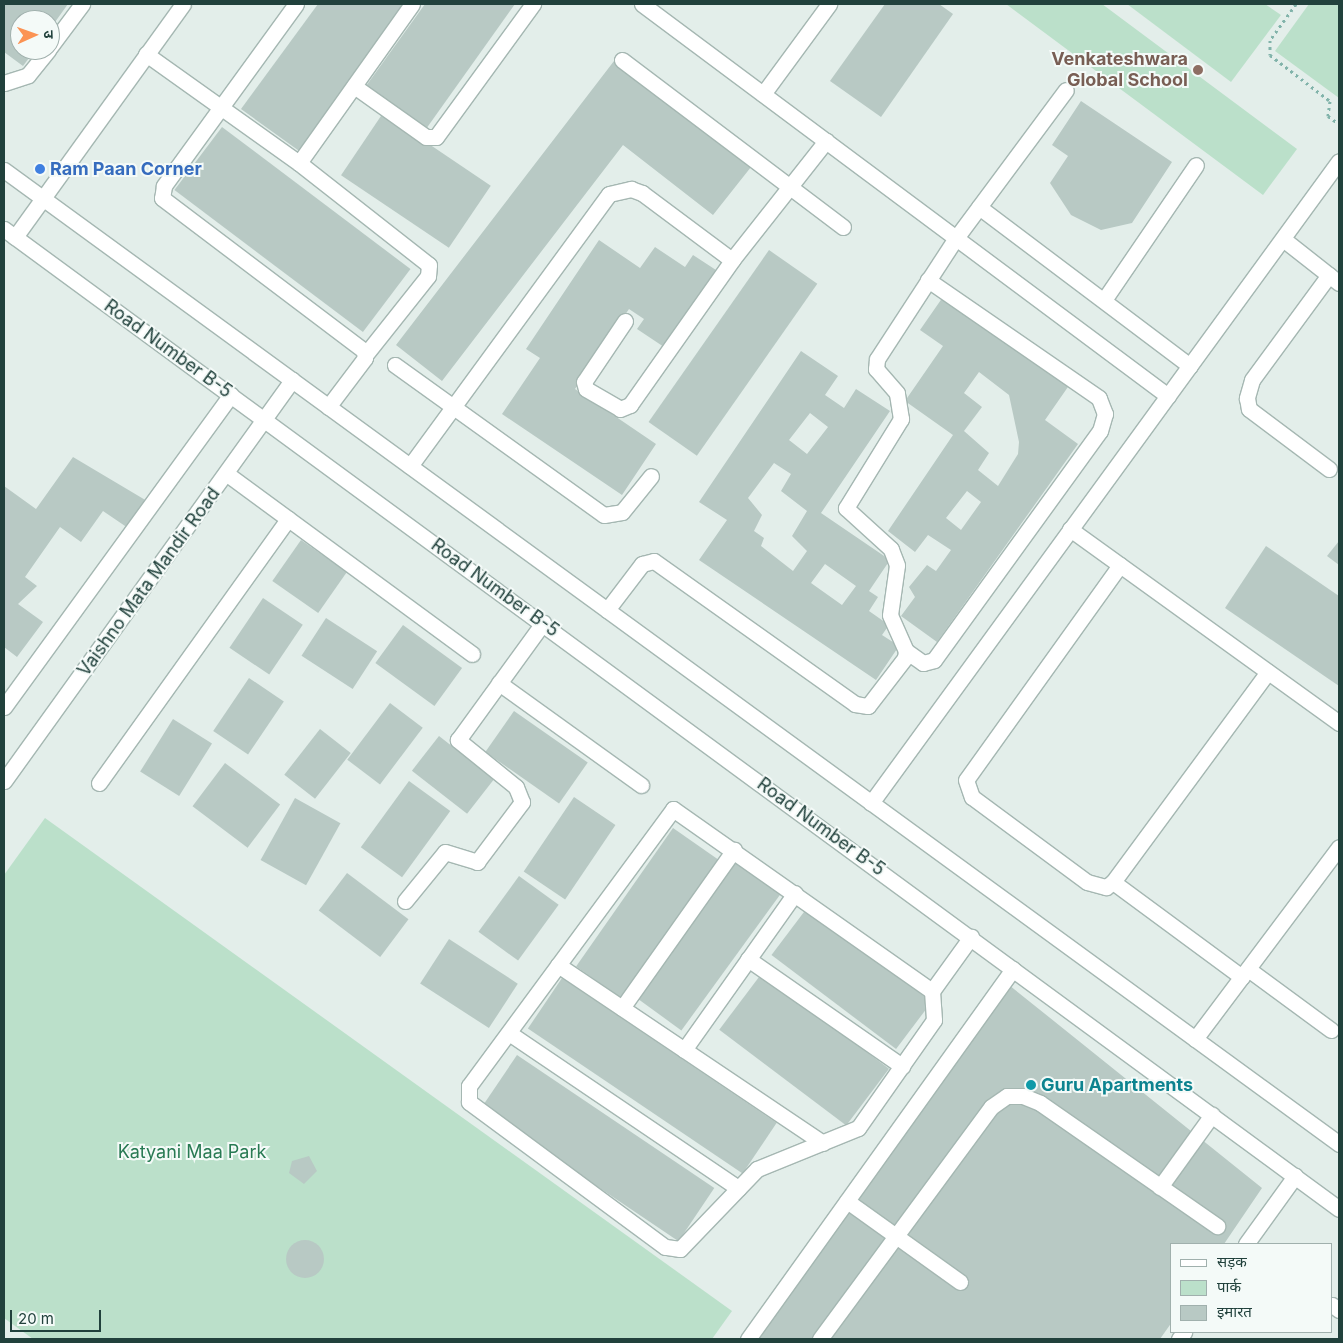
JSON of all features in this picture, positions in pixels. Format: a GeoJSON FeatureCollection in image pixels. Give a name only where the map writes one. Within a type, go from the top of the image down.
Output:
{"type":"FeatureCollection","features":[{"type":"Feature","properties":{"kind":"street"},"geometry":{"type":"LineString","coordinates":[[60,34],[82,4]]}},
{"type":"Feature","properties":{"kind":"street"},"geometry":{"type":"LineString","coordinates":[[9,233],[42,198],[182,4]]}},
{"type":"Feature","properties":{"kind":"street"},"geometry":{"type":"LineString","coordinates":[[296,4],[164,186],[163,202],[366,354]]}},
{"type":"Feature","properties":{"kind":"street"},"geometry":{"type":"LineString","coordinates":[[299,163],[412,4]]}},
{"type":"Feature","properties":{"kind":"street"},"geometry":{"type":"LineString","coordinates":[[354,86],[426,138],[436,137],[533,4]]}},
{"type":"Feature","properties":{"kind":"street"},"geometry":{"type":"LineString","coordinates":[[642,4],[1168,396]]}},
{"type":"Feature","properties":{"kind":"street"},"geometry":{"type":"LineString","coordinates":[[763,94],[829,4]]}},
{"type":"Feature","properties":{"kind":"street"},"geometry":{"type":"LineString","coordinates":[[146,54],[299,163],[429,265],[428,276],[366,354],[328,407]]}},
{"type":"Feature","properties":{"kind":"street"},"geometry":{"type":"LineString","coordinates":[[4,83],[28,75],[40,60]]}},
{"type":"Feature","properties":{"kind":"street"},"geometry":{"type":"LineString","coordinates":[[622,60],[791,185],[843,227]]}},
{"type":"Feature","properties":{"kind":"street"},"geometry":{"type":"LineString","coordinates":[[928,280],[1099,398],[1105,414],[1100,431],[934,660],[923,663],[906,651],[890,615],[895,557],[846,508],[901,419],[897,393],[875,364],[928,280],[956,238],[1066,90]]}},
{"type":"Feature","properties":{"kind":"street"},"geometry":{"type":"LineString","coordinates":[[625,321],[584,382],[586,389],[620,409],[630,405],[733,259],[826,141]]}},
{"type":"Feature","properties":{"kind":"street"},"geometry":{"type":"LineString","coordinates":[[871,803],[1339,161]]}},
{"type":"Feature","properties":{"kind":"street"},"geometry":{"type":"LineString","coordinates":[[1104,300],[1196,165]]}},
{"type":"Feature","properties":{"kind":"street"},"geometry":{"type":"LineString","coordinates":[[4,170],[1339,1144]]}},
{"type":"Feature","properties":{"kind":"street"},"geometry":{"type":"LineString","coordinates":[[410,466],[609,194],[630,189],[642,193],[733,259]]}},
{"type":"Feature","properties":{"kind":"street"},"geometry":{"type":"LineString","coordinates":[[979,207],[1190,366]]}},
{"type":"Feature","properties":{"kind":"street","name":"Road Number B-5"},"geometry":{"type":"LineString","coordinates":[[9,233],[971,937],[1013,970],[1339,1209]]}},
{"type":"Feature","properties":{"kind":"street"},"geometry":{"type":"LineString","coordinates":[[1283,239],[1334,279],[1252,380],[1246,398],[1249,409],[1330,469]]}},
{"type":"Feature","properties":{"kind":"street"},"geometry":{"type":"LineString","coordinates":[[395,365],[453,408],[610,517],[622,512],[651,476]]}},
{"type":"Feature","properties":{"kind":"street","name":"Vaishno Mata Mandir Road"},"geometry":{"type":"LineString","coordinates":[[4,782],[227,474],[292,380]]}},
{"type":"Feature","properties":{"kind":"street"},"geometry":{"type":"LineString","coordinates":[[4,707],[231,395]]}},
{"type":"Feature","properties":{"kind":"street"},"geometry":{"type":"LineString","coordinates":[[227,474],[472,654]]}},
{"type":"Feature","properties":{"kind":"street"},"geometry":{"type":"LineString","coordinates":[[99,783],[288,519]]}},
{"type":"Feature","properties":{"kind":"street"},"geometry":{"type":"LineString","coordinates":[[1070,529],[1339,723]]}},
{"type":"Feature","properties":{"kind":"street"},"geometry":{"type":"LineString","coordinates":[[607,610],[642,564],[654,561],[865,707],[906,651]]}},
{"type":"Feature","properties":{"kind":"street"},"geometry":{"type":"LineString","coordinates":[[1120,565],[966,780],[972,797],[1087,882],[1106,887],[1113,882],[1268,672]]}},
{"type":"Feature","properties":{"kind":"street"},"geometry":{"type":"LineString","coordinates":[[405,901],[446,852],[477,862],[522,802],[516,787],[458,740],[543,623]]}},
{"type":"Feature","properties":{"kind":"street"},"geometry":{"type":"LineString","coordinates":[[499,683],[641,785]]}},
{"type":"Feature","properties":{"kind":"street"},"geometry":{"type":"LineString","coordinates":[[932,991],[734,850],[673,809],[470,1086],[472,1107],[665,1247],[686,1248],[738,1188],[775,1159],[823,1143],[858,1128],[936,1017],[932,991],[971,937]]}},
{"type":"Feature","properties":{"kind":"street"},"geometry":{"type":"LineString","coordinates":[[1195,1039],[1339,848]]}},
{"type":"Feature","properties":{"kind":"street"},"geometry":{"type":"LineString","coordinates":[[622,1008],[734,850]]}},
{"type":"Feature","properties":{"kind":"street"},"geometry":{"type":"LineString","coordinates":[[1113,882],[1331,1030]]}},
{"type":"Feature","properties":{"kind":"street"},"geometry":{"type":"LineString","coordinates":[[684,1050],[795,893]]}},
{"type":"Feature","properties":{"kind":"street"},"geometry":{"type":"LineString","coordinates":[[748,958],[902,1066]]}},
{"type":"Feature","properties":{"kind":"street"},"geometry":{"type":"LineString","coordinates":[[558,965],[823,1143]]}},
{"type":"Feature","properties":{"kind":"street"},"geometry":{"type":"LineString","coordinates":[[748,1339],[1013,970]]}},
{"type":"Feature","properties":{"kind":"street"},"geometry":{"type":"LineString","coordinates":[[509,1033],[738,1188]]}},
{"type":"Feature","properties":{"kind":"street"},"geometry":{"type":"LineString","coordinates":[[820,1339],[991,1107],[1007,1096],[1022,1096],[1040,1103],[1218,1226]]}},
{"type":"Feature","properties":{"kind":"street"},"geometry":{"type":"LineString","coordinates":[[1160,1187],[1212,1115]]}},
{"type":"Feature","properties":{"kind":"street"},"geometry":{"type":"LineString","coordinates":[[1247,1243],[1295,1176]]}},
{"type":"Feature","properties":{"kind":"street"},"geometry":{"type":"LineString","coordinates":[[847,1201],[960,1282]]}},
{"type":"Feature","properties":{"kind":"path"},"geometry":{"type":"LineString","coordinates":[[1296,4],[1270,40],[1270,55],[1330,101],[1328,116],[1339,124]]}},
{"type":"Feature","properties":{"kind":"green space"},"geometry":{"type":"Polygon","coordinates":[[[1006,4],[1102,4],[1297,149],[1263,195],[1006,4]]]}},
{"type":"Feature","properties":{"kind":"green space"},"geometry":{"type":"Polygon","coordinates":[[[1127,4],[1265,4],[1281,15],[1231,82],[1127,4]]]}},
{"type":"Feature","properties":{"kind":"green space"},"geometry":{"type":"Polygon","coordinates":[[[1309,4],[1339,4],[1339,98],[1275,51],[1309,4]]]}},
{"type":"Feature","properties":{"kind":"green space","name":"Katyani Maa Park"},"geometry":{"type":"Polygon","coordinates":[[[45,818],[732,1311],[712,1339],[33,1339],[4,1318],[4,875],[45,818]]]}},
{"type":"Feature","properties":{"kind":"building"},"geometry":{"type":"Polygon","coordinates":[[[4,4],[68,4],[60,15],[60,10],[10,10],[10,56],[4,52],[4,4]]]}},
{"type":"Feature","properties":{"kind":"building"},"geometry":{"type":"Polygon","coordinates":[[[318,4],[411,4],[302,153],[241,109],[318,4]]]}},
{"type":"Feature","properties":{"kind":"building"},"geometry":{"type":"Polygon","coordinates":[[[425,4],[515,4],[426,129],[366,86],[425,4]]]}},
{"type":"Feature","properties":{"kind":"building"},"geometry":{"type":"Polygon","coordinates":[[[885,4],[939,4],[953,14],[881,117],[830,81],[885,4]]]}},
{"type":"Feature","properties":{"kind":"building"},"geometry":{"type":"Polygon","coordinates":[[[15,60],[28,60],[23,66],[15,60]]]}},
{"type":"Feature","properties":{"kind":"building"},"geometry":{"type":"Polygon","coordinates":[[[614,61],[751,167],[713,215],[623,145],[442,381],[396,345],[614,61]]]}},
{"type":"Feature","properties":{"kind":"building"},"geometry":{"type":"Polygon","coordinates":[[[1081,101],[1172,162],[1132,223],[1101,230],[1071,215],[1050,183],[1068,156],[1052,145],[1081,101]]]}},
{"type":"Feature","properties":{"kind":"building"},"geometry":{"type":"Polygon","coordinates":[[[383,113],[491,186],[449,248],[341,175],[383,113]]]}},
{"type":"Feature","properties":{"kind":"building"},"geometry":{"type":"Polygon","coordinates":[[[222,127],[410,269],[363,332],[174,190],[222,127]]]}},
{"type":"Feature","properties":{"kind":"building"},"geometry":{"type":"Polygon","coordinates":[[[599,240],[640,268],[655,247],[685,267],[693,255],[716,270],[664,347],[637,329],[644,319],[629,309],[575,389],[656,444],[622,495],[502,414],[540,358],[526,349],[599,240]]]}},
{"type":"Feature","properties":{"kind":"building"},"geometry":{"type":"Polygon","coordinates":[[[769,250],[817,284],[697,456],[649,422],[769,250]]]}},
{"type":"Feature","properties":{"kind":"building"},"geometry":{"type":"Polygon","coordinates":[[[945,294],[1070,384],[1045,420],[1078,444],[937,642],[901,616],[915,597],[909,587],[927,565],[936,571],[951,550],[928,535],[915,552],[888,531],[953,435],[905,401],[943,346],[920,330],[945,294]],[[979,372],[964,393],[982,407],[964,431],[989,453],[978,470],[998,486],[1018,454],[1019,442],[1009,395],[979,372]],[[967,491],[946,518],[961,530],[981,502],[967,491]]]}},
{"type":"Feature","properties":{"kind":"building"},"geometry":{"type":"Polygon","coordinates":[[[801,351],[838,376],[825,395],[844,408],[856,389],[890,411],[821,513],[890,560],[869,591],[878,597],[869,611],[889,625],[882,635],[899,646],[876,680],[699,560],[727,520],[699,502],[801,351]],[[810,413],[789,440],[807,454],[828,427],[810,413]],[[774,463],[748,498],[762,515],[754,531],[764,538],[761,546],[793,571],[807,551],[792,536],[807,511],[781,491],[791,474],[774,463]],[[825,564],[811,583],[842,605],[856,586],[825,564]]]}},
{"type":"Feature","properties":{"kind":"building"},"geometry":{"type":"Polygon","coordinates":[[[73,457],[147,501],[128,528],[103,511],[81,542],[60,527],[25,577],[37,586],[18,604],[43,622],[17,657],[4,647],[4,486],[36,509],[73,457]]]}},
{"type":"Feature","properties":{"kind":"building"},"geometry":{"type":"Polygon","coordinates":[[[301,540],[347,572],[318,613],[272,581],[301,540]]]}},
{"type":"Feature","properties":{"kind":"building"},"geometry":{"type":"Polygon","coordinates":[[[1339,541],[1339,565],[1327,556],[1339,541]]]}},
{"type":"Feature","properties":{"kind":"building"},"geometry":{"type":"Polygon","coordinates":[[[1266,546],[1339,596],[1339,686],[1225,608],[1266,546]]]}},
{"type":"Feature","properties":{"kind":"building"},"geometry":{"type":"Polygon","coordinates":[[[263,598],[303,625],[269,675],[229,648],[263,598]]]}},
{"type":"Feature","properties":{"kind":"building"},"geometry":{"type":"Polygon","coordinates":[[[326,618],[377,651],[353,689],[301,656],[326,618]]]}},
{"type":"Feature","properties":{"kind":"building"},"geometry":{"type":"Polygon","coordinates":[[[403,625],[462,668],[434,706],[375,663],[403,625]]]}},
{"type":"Feature","properties":{"kind":"building"},"geometry":{"type":"Polygon","coordinates":[[[249,678],[284,701],[248,755],[213,731],[249,678]]]}},
{"type":"Feature","properties":{"kind":"building"},"geometry":{"type":"Polygon","coordinates":[[[390,703],[423,728],[380,784],[347,760],[390,703]]]}},
{"type":"Feature","properties":{"kind":"building"},"geometry":{"type":"Polygon","coordinates":[[[514,711],[588,763],[559,804],[485,752],[514,711]]]}},
{"type":"Feature","properties":{"kind":"building"},"geometry":{"type":"Polygon","coordinates":[[[173,719],[212,743],[179,796],[140,772],[173,719]]]}},
{"type":"Feature","properties":{"kind":"building"},"geometry":{"type":"Polygon","coordinates":[[[320,729],[351,753],[315,799],[284,775],[320,729]]]}},
{"type":"Feature","properties":{"kind":"building"},"geometry":{"type":"Polygon","coordinates":[[[439,736],[494,779],[467,814],[412,771],[439,736]]]}},
{"type":"Feature","properties":{"kind":"building"},"geometry":{"type":"Polygon","coordinates":[[[225,763],[280,805],[248,848],[193,806],[225,763]]]}},
{"type":"Feature","properties":{"kind":"building"},"geometry":{"type":"Polygon","coordinates":[[[409,781],[450,811],[402,877],[361,847],[409,781]]]}},
{"type":"Feature","properties":{"kind":"building"},"geometry":{"type":"Polygon","coordinates":[[[574,797],[615,825],[565,900],[524,872],[574,797]]]}},
{"type":"Feature","properties":{"kind":"building"},"geometry":{"type":"Polygon","coordinates":[[[295,798],[340,823],[306,885],[261,860],[295,798]]]}},
{"type":"Feature","properties":{"kind":"building"},"geometry":{"type":"Polygon","coordinates":[[[673,828],[719,860],[622,999],[576,966],[673,828]]]}},
{"type":"Feature","properties":{"kind":"building"},"geometry":{"type":"Polygon","coordinates":[[[736,860],[781,893],[681,1030],[636,998],[736,860]]]}},
{"type":"Feature","properties":{"kind":"building"},"geometry":{"type":"Polygon","coordinates":[[[347,873],[408,919],[380,957],[319,911],[347,873]]]}},
{"type":"Feature","properties":{"kind":"building"},"geometry":{"type":"Polygon","coordinates":[[[519,876],[559,905],[518,961],[478,932],[519,876]]]}},
{"type":"Feature","properties":{"kind":"building"},"geometry":{"type":"Polygon","coordinates":[[[807,908],[932,1002],[896,1049],[771,955],[807,908]]]}},
{"type":"Feature","properties":{"kind":"building"},"geometry":{"type":"Polygon","coordinates":[[[449,939],[518,984],[489,1028],[420,983],[449,939]]]}},
{"type":"Feature","properties":{"kind":"building"},"geometry":{"type":"Polygon","coordinates":[[[762,973],[889,1069],[846,1125],[719,1030],[762,973]]]}},
{"type":"Feature","properties":{"kind":"building"},"geometry":{"type":"Polygon","coordinates":[[[562,978],[777,1123],[743,1173],[528,1029],[562,978]]]}},
{"type":"Feature","properties":{"kind":"building","name":"Guru Apartments"},"geometry":{"type":"Polygon","coordinates":[[[1004,981],[1262,1188],[1225,1243],[1170,1243],[1170,1325],[1160,1339],[754,1339],[1004,981]]]}},
{"type":"Feature","properties":{"kind":"building"},"geometry":{"type":"Polygon","coordinates":[[[517,1055],[714,1188],[679,1241],[481,1108],[517,1055]]]}},
{"type":"Feature","properties":{"kind":"building"},"geometry":{"type":"Polygon","coordinates":[[[309,1156],[317,1171],[304,1184],[289,1173],[292,1161],[309,1156]]]}},
{"type":"Feature","properties":{"kind":"building"},"geometry":{"type":"Polygon","coordinates":[[[305,1240],[312,1241],[318,1246],[323,1252],[323,1266],[318,1272],[312,1277],[305,1278],[298,1277],[292,1272],[287,1266],[286,1259],[287,1252],[292,1246],[298,1241],[305,1240]]]}},
{"type":"Feature","properties":{"kind":"place","name":"Venkateshwara Global School"},"geometry":{"type":"Point","coordinates":[1198,70]}},
{"type":"Feature","properties":{"kind":"place","name":"Ram Paan Corner"},"geometry":{"type":"Point","coordinates":[40,169]}},
{"type":"Feature","properties":{"kind":"place","name":"Guru Apartments"},"geometry":{"type":"Point","coordinates":[1031,1085]}}]}
